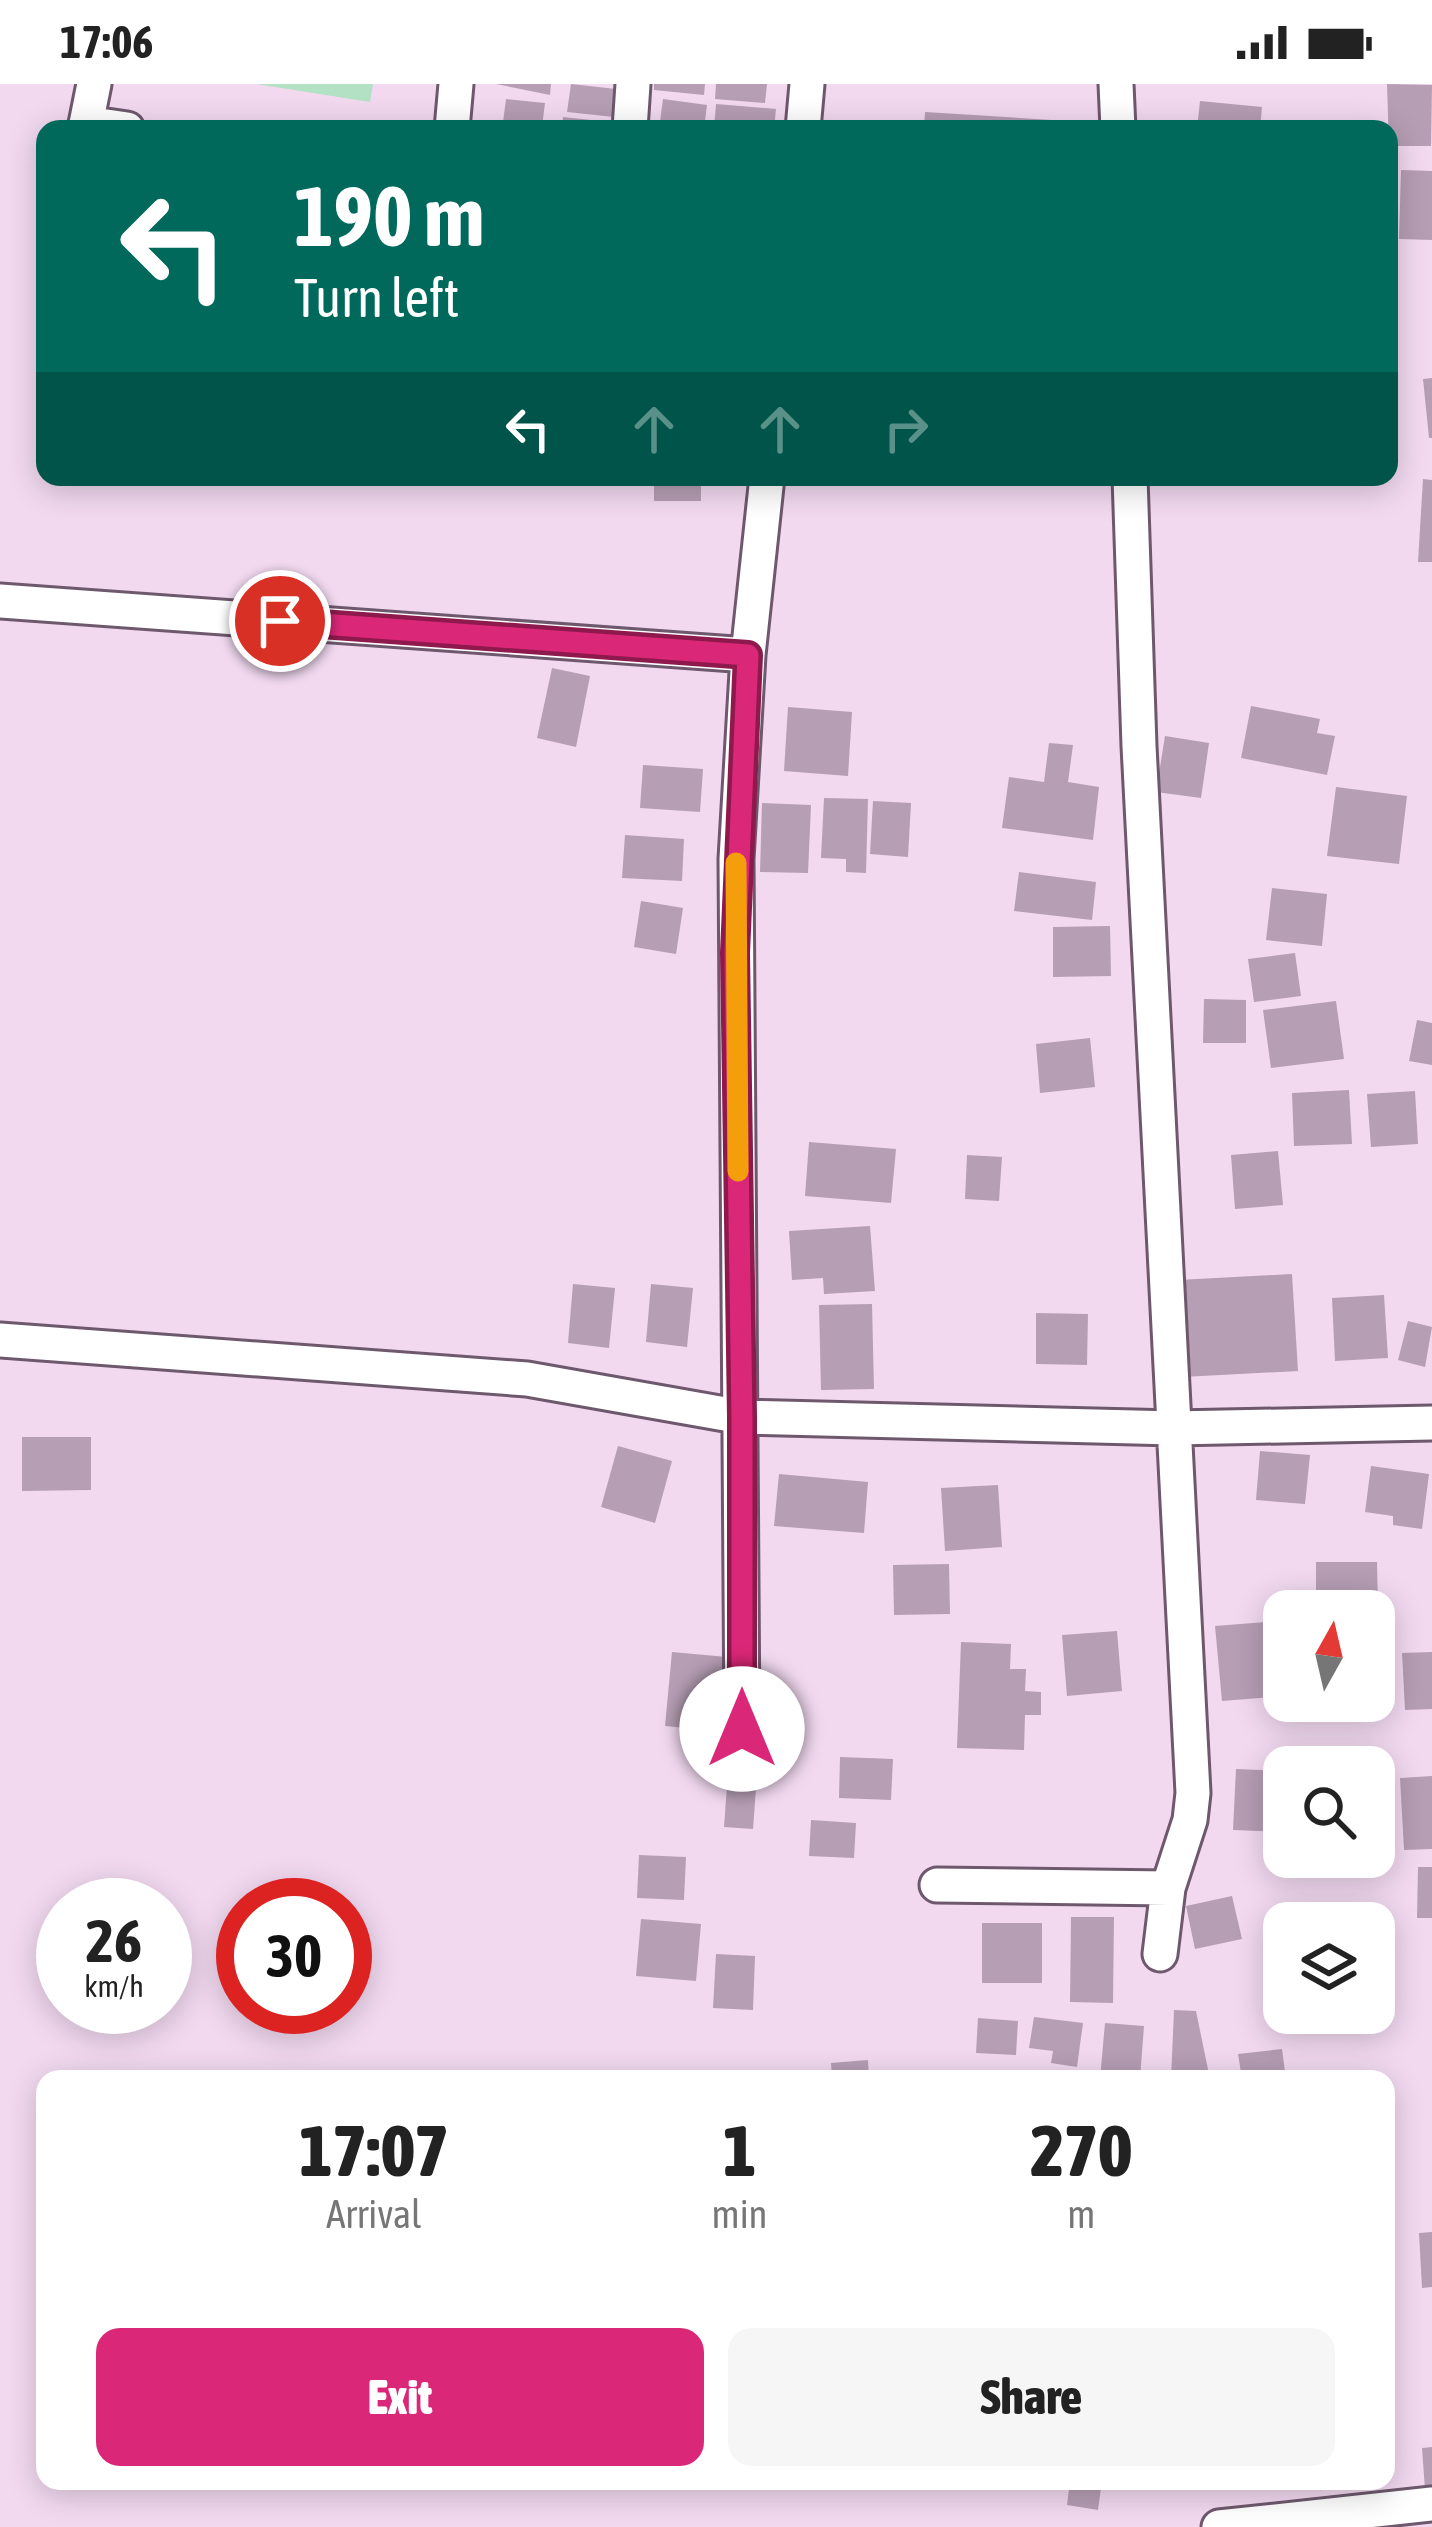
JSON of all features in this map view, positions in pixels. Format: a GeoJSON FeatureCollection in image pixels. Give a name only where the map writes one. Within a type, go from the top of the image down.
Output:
{"type":"FeatureCollection","features":[{"type":"Feature","properties":{"kind":"street"},"geometry":{"type":"LineString","coordinates":[[86,120],[94,84]]}},
{"type":"Feature","properties":{"kind":"street"},"geometry":{"type":"LineString","coordinates":[[453,120],[456,84]]}},
{"type":"Feature","properties":{"kind":"street"},"geometry":{"type":"LineString","coordinates":[[631,120],[633,84]]}},
{"type":"Feature","properties":{"kind":"street"},"geometry":{"type":"LineString","coordinates":[[803,120],[807,84]]}},
{"type":"Feature","properties":{"kind":"street"},"geometry":{"type":"LineString","coordinates":[[1116,84],[1118,120]]}},
{"type":"Feature","properties":{"kind":"street"},"geometry":{"type":"LineString","coordinates":[[742,1729],[735,953],[748,655],[766,486]]}},
{"type":"Feature","properties":{"kind":"street"},"geometry":{"type":"LineString","coordinates":[[1130,486],[1140,769],[1192,1793],[1190,1820],[1168,1888],[1160,1954]]}},
{"type":"Feature","properties":{"kind":"street"},"geometry":{"type":"LineString","coordinates":[[0,601],[748,655]]}},
{"type":"Feature","properties":{"kind":"street"},"geometry":{"type":"LineString","coordinates":[[0,1340],[527,1379],[742,1417],[1174,1428],[1432,1423]]}},
{"type":"Feature","properties":{"kind":"street"},"geometry":{"type":"LineString","coordinates":[[938,1885],[1168,1888]]}},
{"type":"Feature","properties":{"kind":"street"},"geometry":{"type":"LineString","coordinates":[[1219,2527],[1432,2504]]}},
{"type":"Feature","properties":{"kind":"green space"},"geometry":{"type":"Polygon","coordinates":[[[256,84],[373,84],[370,102],[256,84]]]}},
{"type":"Feature","properties":{"kind":"building"},"geometry":{"type":"Polygon","coordinates":[[[496,84],[551,84],[550,95],[496,84]]]}},
{"type":"Feature","properties":{"kind":"building"},"geometry":{"type":"Polygon","coordinates":[[[571,84],[616,89],[614,117],[567,112],[571,84]]]}},
{"type":"Feature","properties":{"kind":"building"},"geometry":{"type":"Polygon","coordinates":[[[654,84],[705,84],[704,95],[654,90],[654,84]]]}},
{"type":"Feature","properties":{"kind":"building"},"geometry":{"type":"Polygon","coordinates":[[[716,84],[767,84],[765,103],[715,99],[716,84]]]}},
{"type":"Feature","properties":{"kind":"building"},"geometry":{"type":"Polygon","coordinates":[[[1387,84],[1432,85],[1431,146],[1398,146],[1398,120],[1388,120],[1387,84]]]}},
{"type":"Feature","properties":{"kind":"building"},"geometry":{"type":"Polygon","coordinates":[[[506,99],[545,103],[543,120],[503,120],[506,99]]]}},
{"type":"Feature","properties":{"kind":"building"},"geometry":{"type":"Polygon","coordinates":[[[663,99],[707,105],[705,120],[660,120],[663,99]]]}},
{"type":"Feature","properties":{"kind":"building"},"geometry":{"type":"Polygon","coordinates":[[[1200,101],[1262,107],[1261,120],[1198,120],[1200,101]]]}},
{"type":"Feature","properties":{"kind":"building"},"geometry":{"type":"Polygon","coordinates":[[[716,104],[776,109],[775,120],[715,120],[716,104]]]}},
{"type":"Feature","properties":{"kind":"building"},"geometry":{"type":"Polygon","coordinates":[[[925,112],[1052,120],[925,120],[925,112]]]}},
{"type":"Feature","properties":{"kind":"building"},"geometry":{"type":"Polygon","coordinates":[[[1401,170],[1432,171],[1432,240],[1399,239],[1401,170]]]}},
{"type":"Feature","properties":{"kind":"building"},"geometry":{"type":"Polygon","coordinates":[[[1432,378],[1432,438],[1429,438],[1423,379],[1432,378]]]}},
{"type":"Feature","properties":{"kind":"building"},"geometry":{"type":"Polygon","coordinates":[[[1423,479],[1432,480],[1432,562],[1418,562],[1423,479]]]}},
{"type":"Feature","properties":{"kind":"building"},"geometry":{"type":"Polygon","coordinates":[[[654,486],[701,486],[701,501],[654,501],[654,486]]]}},
{"type":"Feature","properties":{"kind":"building"},"geometry":{"type":"Polygon","coordinates":[[[552,668],[590,676],[576,747],[537,738],[552,668]]]}},
{"type":"Feature","properties":{"kind":"building"},"geometry":{"type":"Polygon","coordinates":[[[1251,706],[1320,719],[1317,733],[1335,736],[1327,775],[1241,758],[1251,706]]]}},
{"type":"Feature","properties":{"kind":"building"},"geometry":{"type":"Polygon","coordinates":[[[788,707],[852,712],[848,776],[784,771],[788,707]]]}},
{"type":"Feature","properties":{"kind":"building"},"geometry":{"type":"Polygon","coordinates":[[[1165,736],[1209,743],[1201,798],[1156,792],[1165,736]]]}},
{"type":"Feature","properties":{"kind":"building"},"geometry":{"type":"Polygon","coordinates":[[[1049,743],[1073,745],[1068,782],[1099,787],[1093,840],[1002,828],[1009,777],[1044,782],[1049,743]]]}},
{"type":"Feature","properties":{"kind":"building"},"geometry":{"type":"Polygon","coordinates":[[[643,765],[703,769],[700,812],[640,808],[643,765]]]}},
{"type":"Feature","properties":{"kind":"building"},"geometry":{"type":"Polygon","coordinates":[[[1336,787],[1407,796],[1399,864],[1327,856],[1336,787]]]}},
{"type":"Feature","properties":{"kind":"building"},"geometry":{"type":"Polygon","coordinates":[[[824,798],[868,799],[866,873],[846,872],[846,859],[821,858],[824,798]]]}},
{"type":"Feature","properties":{"kind":"building"},"geometry":{"type":"Polygon","coordinates":[[[873,801],[911,803],[908,857],[870,854],[873,801]]]}},
{"type":"Feature","properties":{"kind":"building"},"geometry":{"type":"Polygon","coordinates":[[[762,803],[811,805],[808,873],[760,872],[762,803]]]}},
{"type":"Feature","properties":{"kind":"building"},"geometry":{"type":"Polygon","coordinates":[[[625,835],[684,839],[682,881],[622,878],[625,835]]]}},
{"type":"Feature","properties":{"kind":"building"},"geometry":{"type":"Polygon","coordinates":[[[1019,872],[1096,882],[1092,920],[1014,911],[1019,872]]]}},
{"type":"Feature","properties":{"kind":"building"},"geometry":{"type":"Polygon","coordinates":[[[1272,888],[1327,894],[1322,946],[1266,940],[1272,888]]]}},
{"type":"Feature","properties":{"kind":"building"},"geometry":{"type":"Polygon","coordinates":[[[641,901],[683,908],[676,954],[634,947],[641,901]]]}},
{"type":"Feature","properties":{"kind":"building"},"geometry":{"type":"Polygon","coordinates":[[[1110,926],[1111,976],[1053,977],[1053,927],[1110,926]]]}},
{"type":"Feature","properties":{"kind":"building"},"geometry":{"type":"Polygon","coordinates":[[[1295,953],[1301,996],[1254,1002],[1248,959],[1295,953]]]}},
{"type":"Feature","properties":{"kind":"building"},"geometry":{"type":"Polygon","coordinates":[[[1204,999],[1246,1000],[1246,1043],[1203,1043],[1204,999]]]}},
{"type":"Feature","properties":{"kind":"building"},"geometry":{"type":"Polygon","coordinates":[[[1336,1001],[1344,1059],[1271,1068],[1263,1010],[1336,1001]]]}},
{"type":"Feature","properties":{"kind":"building"},"geometry":{"type":"Polygon","coordinates":[[[1417,1020],[1432,1023],[1432,1065],[1409,1061],[1417,1020]]]}},
{"type":"Feature","properties":{"kind":"building"},"geometry":{"type":"Polygon","coordinates":[[[1090,1038],[1095,1087],[1040,1093],[1036,1044],[1090,1038]]]}},
{"type":"Feature","properties":{"kind":"building"},"geometry":{"type":"Polygon","coordinates":[[[1349,1090],[1352,1144],[1294,1146],[1292,1093],[1349,1090]]]}},
{"type":"Feature","properties":{"kind":"building"},"geometry":{"type":"Polygon","coordinates":[[[1415,1091],[1418,1144],[1371,1147],[1367,1094],[1415,1091]]]}},
{"type":"Feature","properties":{"kind":"building"},"geometry":{"type":"Polygon","coordinates":[[[809,1142],[896,1149],[891,1203],[805,1196],[809,1142]]]}},
{"type":"Feature","properties":{"kind":"building"},"geometry":{"type":"Polygon","coordinates":[[[1278,1151],[1283,1205],[1235,1209],[1231,1155],[1278,1151]]]}},
{"type":"Feature","properties":{"kind":"building"},"geometry":{"type":"Polygon","coordinates":[[[967,1155],[1002,1157],[999,1201],[965,1199],[967,1155]]]}},
{"type":"Feature","properties":{"kind":"building"},"geometry":{"type":"Polygon","coordinates":[[[870,1226],[875,1291],[824,1294],[823,1278],[792,1280],[789,1231],[870,1226]]]}},
{"type":"Feature","properties":{"kind":"building"},"geometry":{"type":"Polygon","coordinates":[[[1292,1274],[1298,1371],[1183,1377],[1178,1280],[1292,1274]]]}},
{"type":"Feature","properties":{"kind":"building"},"geometry":{"type":"Polygon","coordinates":[[[573,1284],[615,1288],[609,1348],[568,1343],[573,1284]]]}},
{"type":"Feature","properties":{"kind":"building"},"geometry":{"type":"Polygon","coordinates":[[[651,1284],[693,1288],[687,1347],[646,1342],[651,1284]]]}},
{"type":"Feature","properties":{"kind":"building"},"geometry":{"type":"Polygon","coordinates":[[[1384,1295],[1388,1358],[1335,1361],[1332,1298],[1384,1295]]]}},
{"type":"Feature","properties":{"kind":"building"},"geometry":{"type":"Polygon","coordinates":[[[872,1304],[874,1389],[821,1390],[819,1305],[872,1304]]]}},
{"type":"Feature","properties":{"kind":"building"},"geometry":{"type":"Polygon","coordinates":[[[1036,1313],[1088,1314],[1087,1365],[1036,1364],[1036,1313]]]}},
{"type":"Feature","properties":{"kind":"building"},"geometry":{"type":"Polygon","coordinates":[[[1408,1321],[1432,1327],[1425,1367],[1398,1360],[1408,1321]]]}},
{"type":"Feature","properties":{"kind":"building"},"geometry":{"type":"Polygon","coordinates":[[[22,1437],[91,1437],[91,1490],[22,1491],[22,1437]]]}},
{"type":"Feature","properties":{"kind":"building"},"geometry":{"type":"Polygon","coordinates":[[[618,1446],[672,1461],[655,1523],[601,1507],[618,1446]]]}},
{"type":"Feature","properties":{"kind":"building"},"geometry":{"type":"Polygon","coordinates":[[[1260,1451],[1310,1455],[1305,1504],[1256,1500],[1260,1451]]]}},
{"type":"Feature","properties":{"kind":"building"},"geometry":{"type":"Polygon","coordinates":[[[1371,1466],[1429,1474],[1422,1529],[1393,1525],[1393,1516],[1365,1512],[1371,1466]]]}},
{"type":"Feature","properties":{"kind":"building"},"geometry":{"type":"Polygon","coordinates":[[[779,1474],[868,1482],[864,1533],[774,1526],[779,1474]]]}},
{"type":"Feature","properties":{"kind":"building"},"geometry":{"type":"Polygon","coordinates":[[[998,1485],[1002,1547],[945,1551],[941,1488],[998,1485]]]}},
{"type":"Feature","properties":{"kind":"building"},"geometry":{"type":"Polygon","coordinates":[[[1316,1562],[1377,1562],[1378,1590],[1316,1590],[1316,1562]]]}},
{"type":"Feature","properties":{"kind":"building"},"geometry":{"type":"Polygon","coordinates":[[[949,1564],[950,1614],[894,1615],[893,1565],[949,1564]]]}},
{"type":"Feature","properties":{"kind":"building"},"geometry":{"type":"Polygon","coordinates":[[[1263,1622],[1263,1698],[1222,1701],[1215,1626],[1263,1622]]]}},
{"type":"Feature","properties":{"kind":"building"},"geometry":{"type":"Polygon","coordinates":[[[1117,1631],[1122,1691],[1067,1696],[1062,1635],[1117,1631]]]}},
{"type":"Feature","properties":{"kind":"building"},"geometry":{"type":"Polygon","coordinates":[[[961,1642],[1011,1644],[1010,1669],[1026,1669],[1025,1691],[1041,1692],[1041,1715],[1025,1715],[1024,1750],[957,1748],[961,1642]]]}},
{"type":"Feature","properties":{"kind":"building"},"geometry":{"type":"Polygon","coordinates":[[[672,1652],[727,1657],[719,1731],[665,1726],[672,1652]]]}},
{"type":"Feature","properties":{"kind":"building"},"geometry":{"type":"Polygon","coordinates":[[[1432,1652],[1432,1709],[1405,1710],[1402,1653],[1432,1652]]]}},
{"type":"Feature","properties":{"kind":"building"},"geometry":{"type":"Polygon","coordinates":[[[840,1757],[893,1759],[891,1800],[839,1798],[840,1757]]]}},
{"type":"Feature","properties":{"kind":"building"},"geometry":{"type":"Polygon","coordinates":[[[1236,1769],[1263,1770],[1263,1831],[1233,1830],[1236,1769]]]}},
{"type":"Feature","properties":{"kind":"building"},"geometry":{"type":"Polygon","coordinates":[[[1432,1776],[1432,1849],[1404,1850],[1400,1778],[1432,1776]]]}},
{"type":"Feature","properties":{"kind":"building"},"geometry":{"type":"Polygon","coordinates":[[[727,1786],[756,1788],[753,1829],[724,1827],[727,1786]]]}},
{"type":"Feature","properties":{"kind":"building"},"geometry":{"type":"Polygon","coordinates":[[[811,1820],[856,1823],[854,1858],[809,1856],[811,1820]]]}},
{"type":"Feature","properties":{"kind":"building"},"geometry":{"type":"Polygon","coordinates":[[[639,1855],[686,1857],[684,1900],[637,1898],[639,1855]]]}},
{"type":"Feature","properties":{"kind":"building"},"geometry":{"type":"Polygon","coordinates":[[[1418,1867],[1432,1867],[1432,1918],[1417,1918],[1418,1867]]]}},
{"type":"Feature","properties":{"kind":"building"},"geometry":{"type":"Polygon","coordinates":[[[1232,1896],[1242,1939],[1195,1949],[1186,1906],[1232,1896]]]}},
{"type":"Feature","properties":{"kind":"building"},"geometry":{"type":"Polygon","coordinates":[[[1071,1917],[1114,1917],[1113,2003],[1070,2002],[1071,1917]]]}},
{"type":"Feature","properties":{"kind":"building"},"geometry":{"type":"Polygon","coordinates":[[[641,1919],[701,1924],[696,1981],[636,1976],[641,1919]]]}},
{"type":"Feature","properties":{"kind":"building"},"geometry":{"type":"Polygon","coordinates":[[[982,1923],[1042,1923],[1042,1983],[982,1983],[982,1923]]]}},
{"type":"Feature","properties":{"kind":"building"},"geometry":{"type":"Polygon","coordinates":[[[716,1954],[755,1956],[753,2010],[713,2008],[716,1954]]]}},
{"type":"Feature","properties":{"kind":"building"},"geometry":{"type":"Polygon","coordinates":[[[1174,2010],[1196,2011],[1208,2070],[1171,2070],[1174,2010]]]}},
{"type":"Feature","properties":{"kind":"building"},"geometry":{"type":"Polygon","coordinates":[[[1034,2017],[1083,2023],[1077,2067],[1051,2063],[1053,2051],[1029,2048],[1034,2017]]]}},
{"type":"Feature","properties":{"kind":"building"},"geometry":{"type":"Polygon","coordinates":[[[978,2018],[1018,2021],[1016,2055],[976,2053],[978,2018]]]}},
{"type":"Feature","properties":{"kind":"building"},"geometry":{"type":"Polygon","coordinates":[[[1105,2023],[1144,2026],[1141,2070],[1101,2070],[1105,2023]]]}},
{"type":"Feature","properties":{"kind":"building"},"geometry":{"type":"Polygon","coordinates":[[[1282,2049],[1285,2070],[1241,2070],[1238,2054],[1282,2049]]]}},
{"type":"Feature","properties":{"kind":"building"},"geometry":{"type":"Polygon","coordinates":[[[868,2060],[869,2070],[831,2070],[831,2063],[868,2060]]]}},
{"type":"Feature","properties":{"kind":"building"},"geometry":{"type":"Polygon","coordinates":[[[1432,2232],[1432,2287],[1422,2288],[1419,2233],[1432,2232]]]}},
{"type":"Feature","properties":{"kind":"building"},"geometry":{"type":"Polygon","coordinates":[[[1432,2447],[1432,2490],[1425,2490],[1422,2448],[1432,2447]]]}},
{"type":"Feature","properties":{"kind":"building"},"geometry":{"type":"Polygon","coordinates":[[[1069,2490],[1101,2490],[1098,2510],[1067,2505],[1069,2490]]]}},
{"type":"Feature","properties":{"kind":"slow traffic"},"geometry":{"type":"LineString","coordinates":[[736,863],[738,1171]]}},
{"type":"Feature","properties":{"kind":"route"},"geometry":{"type":"LineString","coordinates":[[280,621],[748,655],[735,953],[742,1729]]}}]}
